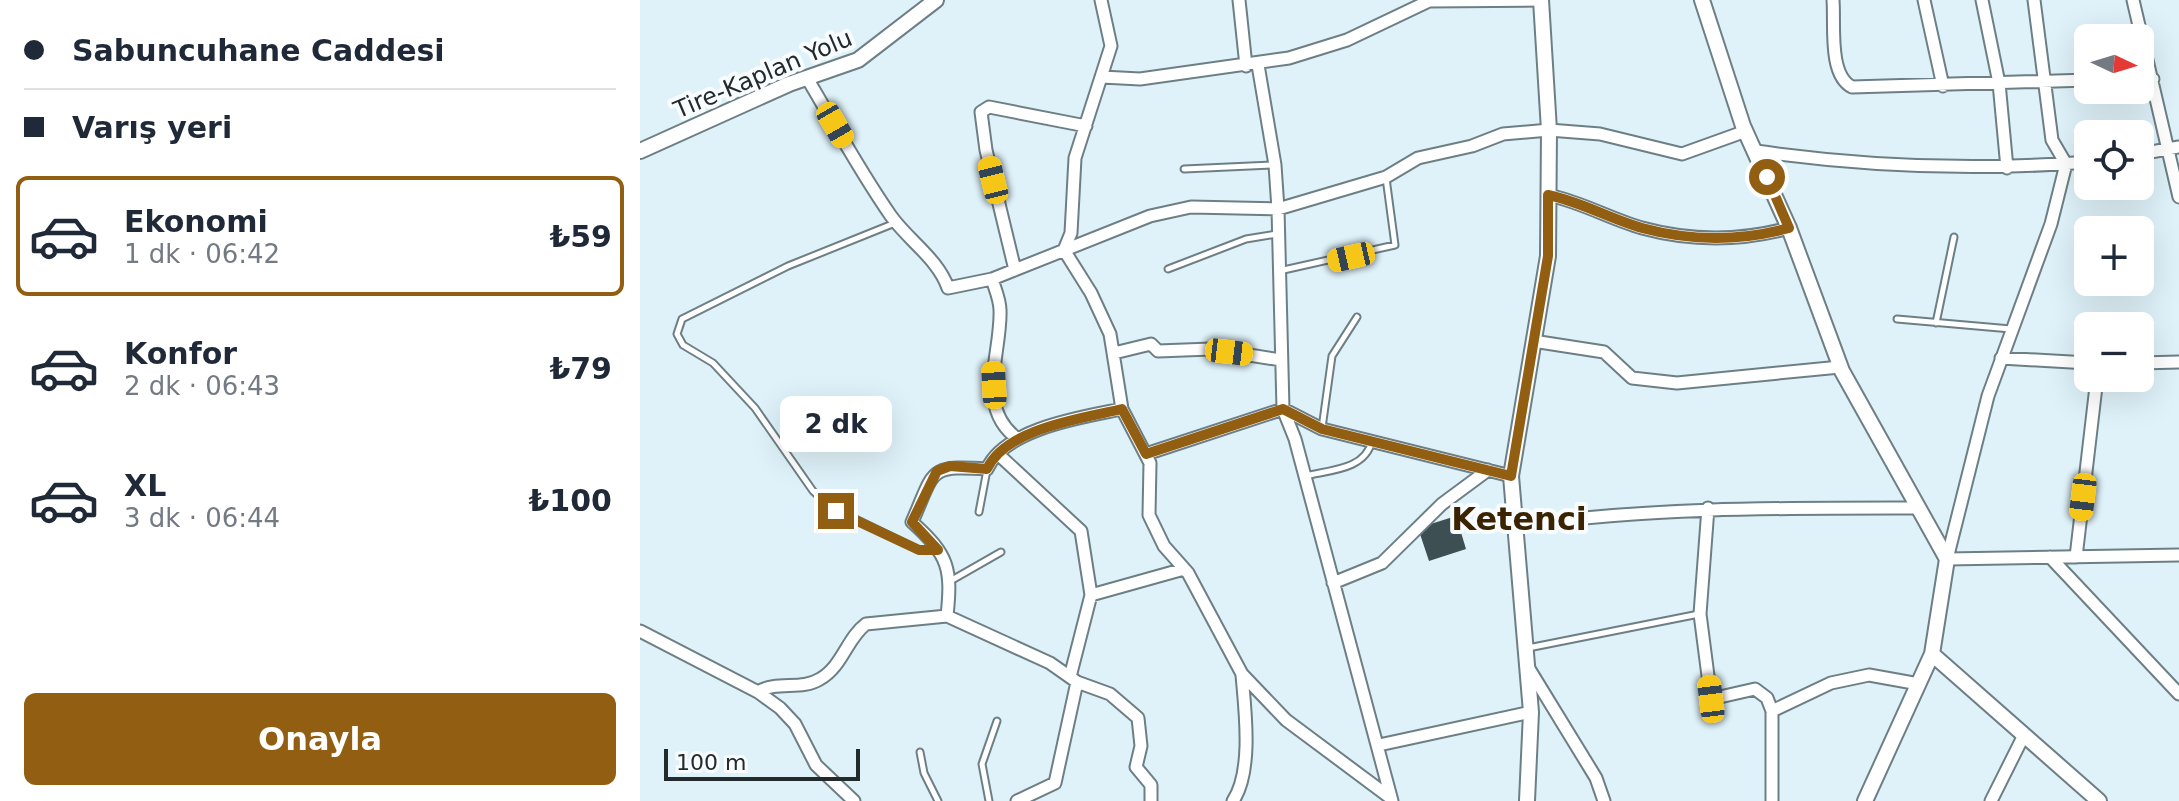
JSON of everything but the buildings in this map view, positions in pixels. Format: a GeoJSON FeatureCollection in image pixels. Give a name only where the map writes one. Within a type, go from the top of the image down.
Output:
{"type":"FeatureCollection","features":[{"type":"Feature","properties":{"kind":"street","name":"Tire-Kaplan Yolu"},"geometry":{"type":"LineString","coordinates":[[640,151],[807,78],[858,60],[936,0]]}},
{"type":"Feature","properties":{"kind":"street"},"geometry":{"type":"LineString","coordinates":[[1064,250],[1071,233],[1075,158],[1111,46],[1101,0]]}},
{"type":"Feature","properties":{"kind":"street"},"geometry":{"type":"LineString","coordinates":[[1239,0],[1275,165],[1283,409],[1305,476],[1363,704],[1379,745],[1390,798]]}},
{"type":"Feature","properties":{"kind":"street"},"geometry":{"type":"LineString","coordinates":[[1102,77],[1140,79],[1252,66],[1347,40],[1429,1],[1541,0],[1549,130],[1548,256],[1511,476],[1531,712],[1527,801]]}},
{"type":"Feature","properties":{"kind":"street"},"geometry":{"type":"LineString","coordinates":[[1702,0],[1746,131],[1789,228],[1840,367],[1947,559]]}},
{"type":"Feature","properties":{"kind":"street"},"geometry":{"type":"LineString","coordinates":[[1833,0],[1838,72],[1844,83],[1856,88],[2074,80]]}},
{"type":"Feature","properties":{"kind":"street"},"geometry":{"type":"LineString","coordinates":[[1924,0],[1943,86]]}},
{"type":"Feature","properties":{"kind":"street"},"geometry":{"type":"LineString","coordinates":[[1982,0],[1999,83],[2007,168]]}},
{"type":"Feature","properties":{"kind":"street"},"geometry":{"type":"LineString","coordinates":[[1865,801],[1932,654],[1947,559],[1988,396],[2051,224],[2066,164],[2052,140],[2034,0]]}},
{"type":"Feature","properties":{"kind":"street"},"geometry":{"type":"LineString","coordinates":[[2133,0],[2137,24]]}},
{"type":"Feature","properties":{"kind":"street"},"geometry":{"type":"LineString","coordinates":[[807,78],[872,190],[896,223],[943,273],[948,288],[992,279],[1150,216],[1191,207],[1278,209],[1386,177],[1418,158],[1472,146],[1503,134],[1549,130],[1600,134],[1682,154],[1746,131]]}},
{"type":"Feature","properties":{"kind":"street"},"geometry":{"type":"LineString","coordinates":[[2154,99],[2173,148],[2179,197]]}},
{"type":"Feature","properties":{"kind":"street"},"geometry":{"type":"LineString","coordinates":[[1015,270],[986,150],[981,112],[989,107],[1086,126]]}},
{"type":"Feature","properties":{"kind":"street"},"geometry":{"type":"LineString","coordinates":[[1756,151],[1856,165],[2007,168],[2074,163]]}},
{"type":"Feature","properties":{"kind":"street"},"geometry":{"type":"LineString","coordinates":[[1548,195],[1581,202],[1640,227],[1695,239],[1767,234],[1789,228]]}},
{"type":"Feature","properties":{"kind":"street"},"geometry":{"type":"LineString","coordinates":[[1064,250],[1091,293],[1110,334],[1122,409],[1150,463],[1149,515],[1164,546],[1184,569],[1242,674],[1286,720],[1390,798]]}},
{"type":"Feature","properties":{"kind":"street"},"geometry":{"type":"LineString","coordinates":[[992,279],[1000,310],[993,362],[995,407],[1018,439]]}},
{"type":"Feature","properties":{"kind":"street"},"geometry":{"type":"LineString","coordinates":[[1533,341],[1604,352],[1632,378],[1677,383],[1840,367]]}},
{"type":"Feature","properties":{"kind":"street"},"geometry":{"type":"LineString","coordinates":[[1114,353],[1151,344],[1158,351],[1211,349],[1281,360]]}},
{"type":"Feature","properties":{"kind":"street"},"geometry":{"type":"LineString","coordinates":[[2001,358],[2074,362]]}},
{"type":"Feature","properties":{"kind":"street"},"geometry":{"type":"LineString","coordinates":[[2154,363],[2179,362]]}},
{"type":"Feature","properties":{"kind":"street"},"geometry":{"type":"LineString","coordinates":[[2076,557],[2095,392]]}},
{"type":"Feature","properties":{"kind":"street"},"geometry":{"type":"LineString","coordinates":[[947,616],[952,580],[938,550],[912,522],[933,476],[950,466],[987,469],[1018,439],[1060,423],[1122,409]]}},
{"type":"Feature","properties":{"kind":"street"},"geometry":{"type":"LineString","coordinates":[[1146,454],[1283,409],[1322,429],[1511,476]]}},
{"type":"Feature","properties":{"kind":"street"},"geometry":{"type":"LineString","coordinates":[[999,455],[1081,531],[1091,595],[1055,783],[1017,801]]}},
{"type":"Feature","properties":{"kind":"street"},"geometry":{"type":"LineString","coordinates":[[1333,583],[1382,563],[1442,504],[1488,470]]}},
{"type":"Feature","properties":{"kind":"street"},"geometry":{"type":"LineString","coordinates":[[1516,526],[1591,516],[1708,508],[1919,508]]}},
{"type":"Feature","properties":{"kind":"street"},"geometry":{"type":"LineString","coordinates":[[1708,508],[1700,614],[1711,699],[1755,689],[1767,698],[1772,711],[1772,801]]}},
{"type":"Feature","properties":{"kind":"street"},"geometry":{"type":"LineString","coordinates":[[1947,559],[2179,555]]}},
{"type":"Feature","properties":{"kind":"street"},"geometry":{"type":"LineString","coordinates":[[2050,557],[2179,694]]}},
{"type":"Feature","properties":{"kind":"street"},"geometry":{"type":"LineString","coordinates":[[1091,595],[1184,569]]}},
{"type":"Feature","properties":{"kind":"street"},"geometry":{"type":"LineString","coordinates":[[758,692],[770,686],[797,686],[820,679],[832,670],[866,624],[947,616],[1050,663],[1073,680],[1110,694],[1138,718],[1141,746],[1136,767],[1151,785],[1151,801]]}},
{"type":"Feature","properties":{"kind":"street"},"geometry":{"type":"LineString","coordinates":[[640,631],[758,692],[788,715],[816,765],[854,801]]}},
{"type":"Feature","properties":{"kind":"street"},"geometry":{"type":"LineString","coordinates":[[1932,654],[2099,801]]}},
{"type":"Feature","properties":{"kind":"street"},"geometry":{"type":"LineString","coordinates":[[1528,667],[1596,778],[1604,801]]}},
{"type":"Feature","properties":{"kind":"street"},"geometry":{"type":"LineString","coordinates":[[1233,801],[1239,792],[1247,730],[1242,674]]}},
{"type":"Feature","properties":{"kind":"street"},"geometry":{"type":"LineString","coordinates":[[1772,711],[1831,683],[1869,675],[1919,684]]}},
{"type":"Feature","properties":{"kind":"street"},"geometry":{"type":"LineString","coordinates":[[1379,745],[1531,712]]}},
{"type":"Feature","properties":{"kind":"street"},"geometry":{"type":"LineString","coordinates":[[1991,801],[2024,735]]}},
{"type":"Feature","properties":{"kind":"lane"},"geometry":{"type":"LineString","coordinates":[[1184,169],[1275,165]]}},
{"type":"Feature","properties":{"kind":"lane"},"geometry":{"type":"LineString","coordinates":[[1279,271],[1395,245],[1386,177]]}},
{"type":"Feature","properties":{"kind":"lane"},"geometry":{"type":"LineString","coordinates":[[896,223],[788,266],[682,319],[677,334],[683,345],[713,363],[755,408],[813,491],[829,506],[919,550],[938,550]]}},
{"type":"Feature","properties":{"kind":"lane"},"geometry":{"type":"LineString","coordinates":[[1168,269],[1246,239],[1278,234]]}},
{"type":"Feature","properties":{"kind":"lane"},"geometry":{"type":"LineString","coordinates":[[1936,323],[1954,237]]}},
{"type":"Feature","properties":{"kind":"lane"},"geometry":{"type":"LineString","coordinates":[[1322,429],[1329,364],[1339,341],[1357,317]]}},
{"type":"Feature","properties":{"kind":"lane"},"geometry":{"type":"LineString","coordinates":[[1897,319],[2012,330]]}},
{"type":"Feature","properties":{"kind":"lane"},"geometry":{"type":"LineString","coordinates":[[1305,476],[1354,464],[1366,456],[1372,440]]}},
{"type":"Feature","properties":{"kind":"lane"},"geometry":{"type":"LineString","coordinates":[[979,512],[987,469]]}},
{"type":"Feature","properties":{"kind":"lane"},"geometry":{"type":"LineString","coordinates":[[952,580],[1001,552]]}},
{"type":"Feature","properties":{"kind":"lane"},"geometry":{"type":"LineString","coordinates":[[1527,649],[1700,614]]}},
{"type":"Feature","properties":{"kind":"lane"},"geometry":{"type":"LineString","coordinates":[[989,801],[982,764],[997,721]]}},
{"type":"Feature","properties":{"kind":"lane"},"geometry":{"type":"LineString","coordinates":[[920,752],[928,782],[938,801]]}},
{"type":"Feature","properties":{"kind":"district","name":"Ketenci"},"geometry":{"type":"Point","coordinates":[1519,519]}},
{"type":"Feature","properties":{"kind":"route"},"geometry":{"type":"LineString","coordinates":[[836,511],[919,550],[933,552],[938,550],[912,522],[937,471],[950,466],[987,469],[1018,439],[1060,423],[1122,409],[1146,454],[1283,409],[1322,429],[1418,450],[1511,476],[1548,256],[1548,195],[1581,202],[1640,227],[1695,239],[1767,234],[1789,228],[1767,177]]}}]}
